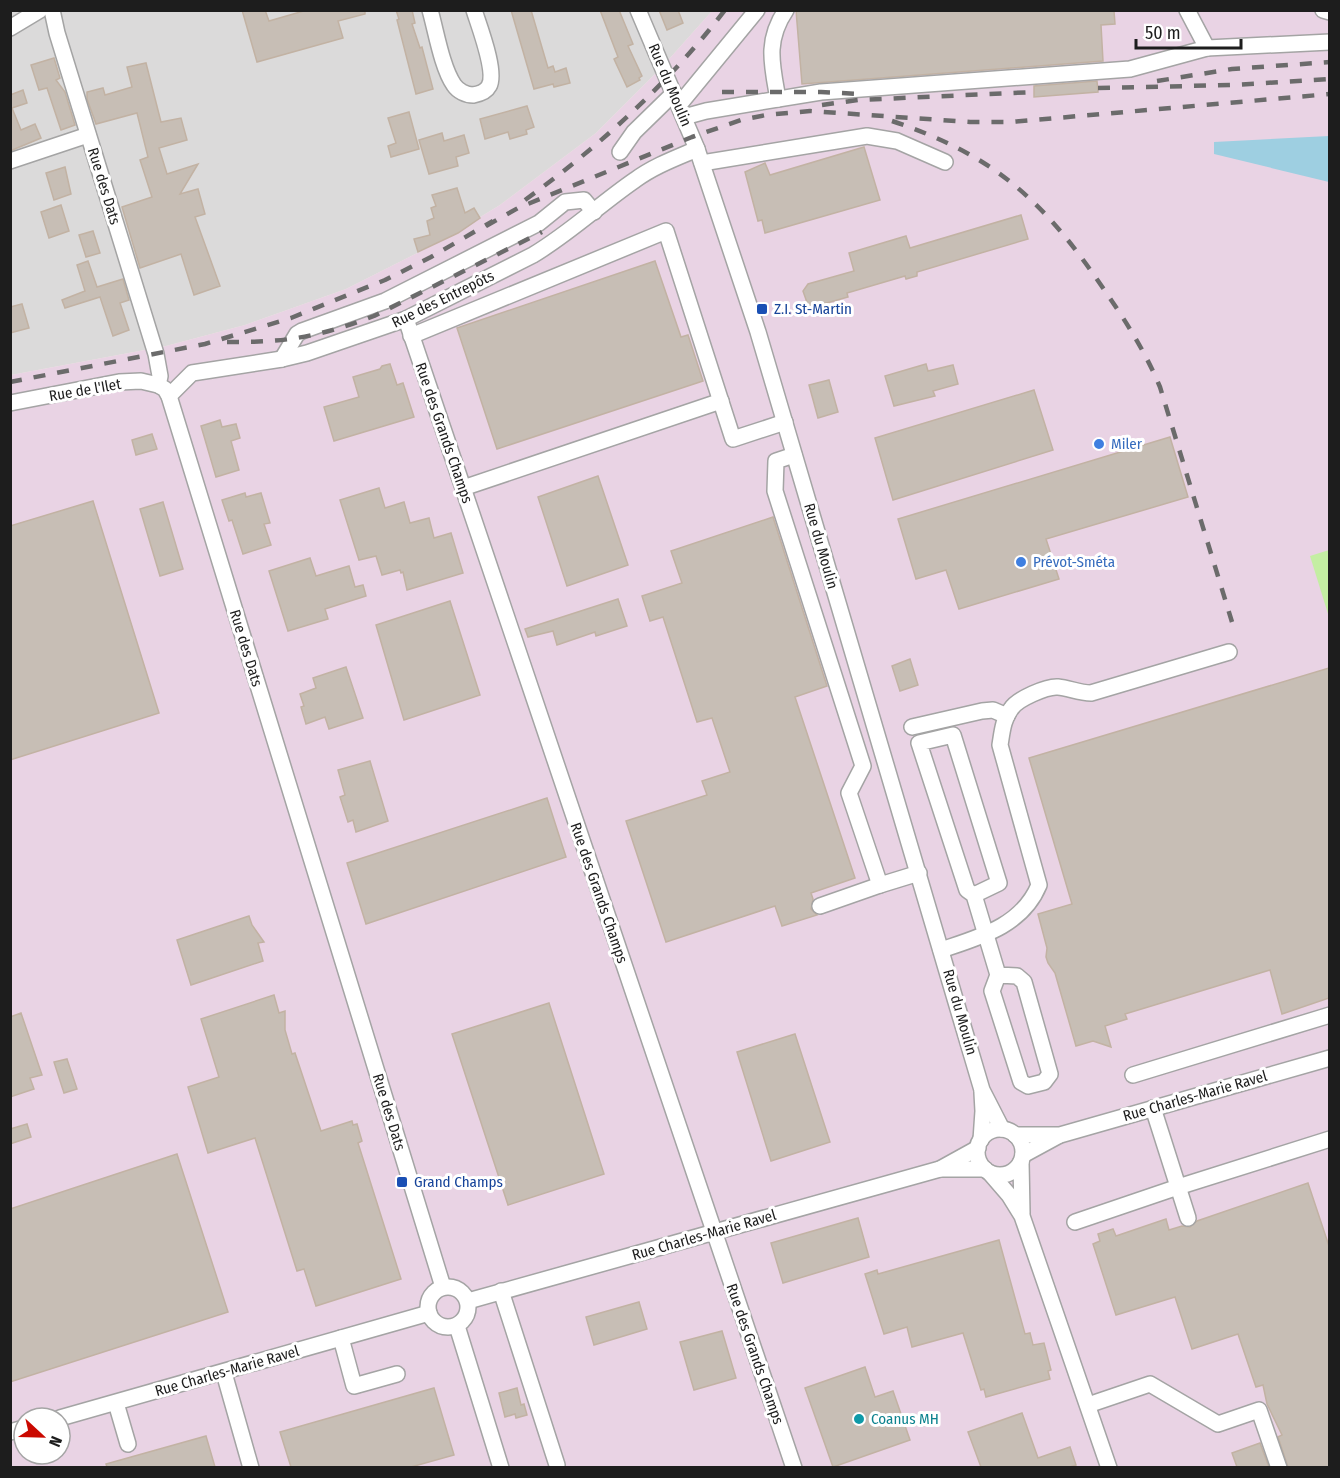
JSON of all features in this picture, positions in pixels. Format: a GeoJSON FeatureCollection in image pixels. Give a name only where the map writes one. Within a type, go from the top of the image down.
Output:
{"type":"FeatureCollection","features":[{"type":"Feature","properties":{"kind":"street"},"geometry":{"type":"LineString","coordinates":[[10,28],[40,10]]}},
{"type":"Feature","properties":{"kind":"street","name":"Rue des Dats"},"geometry":{"type":"LineString","coordinates":[[52,10],[54,25],[156,354],[164,390],[443,1287]]}},
{"type":"Feature","properties":{"kind":"street"},"geometry":{"type":"LineString","coordinates":[[430,10],[448,75],[454,87],[460,92],[471,95],[483,93],[489,87],[491,80],[491,69],[474,10]]}},
{"type":"Feature","properties":{"kind":"street","name":"Rue du Moulin"},"geometry":{"type":"LineString","coordinates":[[638,10],[699,156],[785,422],[982,1090],[983,1111],[979,1144]]}},
{"type":"Feature","properties":{"kind":"street"},"geometry":{"type":"LineString","coordinates":[[620,152],[634,132],[679,105],[757,10]]}},
{"type":"Feature","properties":{"kind":"street"},"geometry":{"type":"LineString","coordinates":[[778,99],[771,62],[772,41],[786,10]]}},
{"type":"Feature","properties":{"kind":"street"},"geometry":{"type":"LineString","coordinates":[[1187,10],[1207,48]]}},
{"type":"Feature","properties":{"kind":"street"},"geometry":{"type":"LineString","coordinates":[[1323,10],[1329,12]]}},
{"type":"Feature","properties":{"kind":"street"},"geometry":{"type":"LineString","coordinates":[[679,105],[706,111],[821,92],[1130,69],[1207,48],[1329,42]]}},
{"type":"Feature","properties":{"kind":"street"},"geometry":{"type":"LineString","coordinates":[[10,161],[88,135]]}},
{"type":"Feature","properties":{"kind":"street","name":"Rue des Entrepôts"},"geometry":{"type":"LineString","coordinates":[[164,390],[192,373],[282,359],[332,345],[406,319],[554,243],[636,179],[661,164],[699,156],[867,136],[897,141],[945,162]]}},
{"type":"Feature","properties":{"kind":"street"},"geometry":{"type":"LineString","coordinates":[[282,359],[297,334],[302,331],[395,296],[539,223],[565,202],[584,200],[594,212]]}},
{"type":"Feature","properties":{"kind":"street"},"geometry":{"type":"LineString","coordinates":[[411,336],[666,231],[733,439],[785,422]]}},
{"type":"Feature","properties":{"kind":"street","name":"Rue des Grands Champs"},"geometry":{"type":"LineString","coordinates":[[406,319],[794,1467]]}},
{"type":"Feature","properties":{"kind":"street","name":"Rue de l'Ilet"},"geometry":{"type":"LineString","coordinates":[[10,404],[119,382],[141,381],[164,390]]}},
{"type":"Feature","properties":{"kind":"street"},"geometry":{"type":"LineString","coordinates":[[463,488],[721,401]]}},
{"type":"Feature","properties":{"kind":"street"},"geometry":{"type":"LineString","coordinates":[[794,455],[776,460],[775,491],[862,766],[849,793],[880,885]]}},
{"type":"Feature","properties":{"kind":"street"},"geometry":{"type":"LineString","coordinates":[[941,950],[998,929],[1032,901],[1039,885],[1000,745],[1003,725],[1012,707],[1038,691],[1056,686],[1079,693],[1091,693],[1229,652]]}},
{"type":"Feature","properties":{"kind":"street"},"geometry":{"type":"LineString","coordinates":[[912,728],[981,711],[993,710],[1007,716]]}},
{"type":"Feature","properties":{"kind":"street"},"geometry":{"type":"LineString","coordinates":[[974,895],[999,883],[953,735],[919,743],[967,890],[974,895],[986,934],[998,975],[992,991],[1021,1082],[1028,1086],[1044,1082],[1050,1074],[1024,982],[1017,976],[998,975]]}},
{"type":"Feature","properties":{"kind":"street"},"geometry":{"type":"LineString","coordinates":[[820,906],[919,873]]}},
{"type":"Feature","properties":{"kind":"street"},"geometry":{"type":"LineString","coordinates":[[1133,1075],[1329,1015]]}},
{"type":"Feature","properties":{"kind":"street","name":"Rue Charles-Marie Ravel"},"geometry":{"type":"LineString","coordinates":[[1022,1158],[1060,1134],[1329,1058]]}},
{"type":"Feature","properties":{"kind":"street","name":"Rue du Moulin"},"geometry":{"type":"LineString","coordinates":[[982,1090],[1008,1132]]}},
{"type":"Feature","properties":{"kind":"street"},"geometry":{"type":"LineString","coordinates":[[1153,1108],[1188,1218]]}},
{"type":"Feature","properties":{"kind":"street"},"geometry":{"type":"LineString","coordinates":[[1022,1215],[1023,1148],[1008,1132],[993,1131],[979,1144],[980,1163],[1009,1195],[1022,1215],[1109,1467]]}},
{"type":"Feature","properties":{"kind":"street","name":"Rue Charles-Marie Ravel"},"geometry":{"type":"LineString","coordinates":[[1008,1132],[1060,1134]]}},
{"type":"Feature","properties":{"kind":"street"},"geometry":{"type":"LineString","coordinates":[[1075,1222],[1329,1138]]}},
{"type":"Feature","properties":{"kind":"street","name":"Rue Charles-Marie Ravel"},"geometry":{"type":"LineString","coordinates":[[468,1301],[940,1169],[979,1144]]}},
{"type":"Feature","properties":{"kind":"street"},"geometry":{"type":"LineString","coordinates":[[988,1171],[1005,1174],[1017,1168],[1022,1158]]}},
{"type":"Feature","properties":{"kind":"street","name":"Rue Charles-Marie Ravel"},"geometry":{"type":"LineString","coordinates":[[940,1169],[988,1171]]}},
{"type":"Feature","properties":{"kind":"street"},"geometry":{"type":"LineString","coordinates":[[443,1287],[455,1288],[465,1295],[468,1301],[466,1318],[457,1326],[443,1327],[432,1319],[429,1313],[429,1300],[437,1290],[443,1287]]}},
{"type":"Feature","properties":{"kind":"street"},"geometry":{"type":"LineString","coordinates":[[501,1291],[556,1465]]}},
{"type":"Feature","properties":{"kind":"street","name":"Rue Charles-Marie Ravel"},"geometry":{"type":"LineString","coordinates":[[72,1415],[429,1313]]}},
{"type":"Feature","properties":{"kind":"street"},"geometry":{"type":"LineString","coordinates":[[457,1326],[501,1467]]}},
{"type":"Feature","properties":{"kind":"street"},"geometry":{"type":"LineString","coordinates":[[341,1338],[354,1386],[397,1374]]}},
{"type":"Feature","properties":{"kind":"street"},"geometry":{"type":"LineString","coordinates":[[224,1373],[251,1467]]}},
{"type":"Feature","properties":{"kind":"street"},"geometry":{"type":"LineString","coordinates":[[1088,1405],[1150,1384],[1218,1424],[1259,1410],[1279,1467]]}},
{"type":"Feature","properties":{"kind":"street"},"geometry":{"type":"LineString","coordinates":[[116,1403],[128,1444]]}},
{"type":"Feature","properties":{"kind":"shaded area"},"geometry":{"type":"Polygon","coordinates":[[[11,11],[712,11],[662,67],[596,133],[500,205],[441,241],[346,289],[245,325],[166,346],[11,375],[11,11]]]}},
{"type":"Feature","properties":{"kind":"shaded area"},"geometry":{"type":"Polygon","coordinates":[[[712,11],[1329,11],[1329,1467],[11,1468],[11,375],[166,346],[245,325],[346,289],[441,241],[500,205],[596,133],[662,67],[712,11]]]}},
{"type":"Feature","properties":{"kind":"green space"},"geometry":{"type":"Polygon","coordinates":[[[1330,550],[1329,617],[1310,556],[1330,550]]]}},
{"type":"Feature","properties":{"kind":"water"},"geometry":{"type":"Polygon","coordinates":[[[1329,136],[1329,182],[1214,154],[1214,142],[1329,136]]]}},
{"type":"Feature","properties":{"kind":"building"},"geometry":{"type":"Polygon","coordinates":[[[242,10],[265,10],[269,21],[307,10],[365,10],[365,14],[338,21],[343,38],[257,62],[242,10]]]}},
{"type":"Feature","properties":{"kind":"building"},"geometry":{"type":"Polygon","coordinates":[[[396,10],[412,10],[415,23],[412,24],[420,48],[422,47],[433,89],[416,94],[396,10]]]}},
{"type":"Feature","properties":{"kind":"building"},"geometry":{"type":"Polygon","coordinates":[[[511,10],[531,10],[548,68],[553,66],[555,72],[566,68],[570,83],[554,87],[553,84],[534,89],[511,10]]]}},
{"type":"Feature","properties":{"kind":"building"},"geometry":{"type":"Polygon","coordinates":[[[600,10],[619,10],[633,44],[628,46],[642,76],[640,80],[627,87],[614,59],[618,57],[600,10]]]}},
{"type":"Feature","properties":{"kind":"building"},"geometry":{"type":"Polygon","coordinates":[[[659,10],[678,10],[683,23],[667,30],[659,10]]]}},
{"type":"Feature","properties":{"kind":"building"},"geometry":{"type":"Polygon","coordinates":[[[796,10],[1114,11],[1115,24],[1101,25],[1103,61],[802,84],[796,10]]]}},
{"type":"Feature","properties":{"kind":"building"},"geometry":{"type":"Polygon","coordinates":[[[54,58],[60,78],[56,80],[65,92],[75,125],[61,130],[47,88],[39,90],[31,65],[54,58]]]}},
{"type":"Feature","properties":{"kind":"building"},"geometry":{"type":"Polygon","coordinates":[[[146,63],[161,122],[181,118],[187,140],[159,148],[167,174],[198,164],[180,194],[198,189],[205,214],[195,217],[220,286],[194,295],[181,254],[140,268],[122,207],[152,197],[140,160],[148,157],[137,113],[96,124],[87,99],[87,92],[103,88],[105,95],[132,87],[127,67],[146,63]]]}},
{"type":"Feature","properties":{"kind":"building"},"geometry":{"type":"Polygon","coordinates":[[[1097,81],[1098,92],[1034,97],[1034,86],[1097,81]]]}},
{"type":"Feature","properties":{"kind":"building"},"geometry":{"type":"Polygon","coordinates":[[[23,90],[27,103],[12,108],[21,130],[35,124],[41,138],[10,151],[10,95],[23,90]]]}},
{"type":"Feature","properties":{"kind":"building"},"geometry":{"type":"Polygon","coordinates":[[[527,106],[534,127],[526,130],[527,134],[510,139],[508,132],[485,139],[480,119],[527,106]]]}},
{"type":"Feature","properties":{"kind":"building"},"geometry":{"type":"Polygon","coordinates":[[[409,112],[419,149],[391,157],[388,146],[396,143],[388,118],[409,112]]]}},
{"type":"Feature","properties":{"kind":"building"},"geometry":{"type":"Polygon","coordinates":[[[442,133],[444,141],[464,135],[469,153],[456,157],[458,166],[429,174],[419,140],[442,133]]]}},
{"type":"Feature","properties":{"kind":"building"},"geometry":{"type":"Polygon","coordinates":[[[864,147],[880,200],[765,233],[762,220],[758,221],[745,172],[765,163],[770,175],[864,147]]]}},
{"type":"Feature","properties":{"kind":"building"},"geometry":{"type":"Polygon","coordinates":[[[65,167],[71,194],[54,200],[46,173],[65,167]]]}},
{"type":"Feature","properties":{"kind":"building"},"geometry":{"type":"Polygon","coordinates":[[[457,188],[465,213],[474,208],[480,218],[458,233],[418,252],[414,239],[430,235],[427,221],[434,218],[431,208],[436,206],[432,195],[457,188]]]}},
{"type":"Feature","properties":{"kind":"building"},"geometry":{"type":"Polygon","coordinates":[[[61,205],[69,231],[49,238],[41,212],[61,205]]]}},
{"type":"Feature","properties":{"kind":"building"},"geometry":{"type":"Polygon","coordinates":[[[1021,215],[1028,239],[917,272],[917,276],[906,279],[905,276],[847,293],[848,297],[809,308],[803,291],[808,284],[854,271],[849,253],[906,236],[910,248],[1021,215]]]}},
{"type":"Feature","properties":{"kind":"building"},"geometry":{"type":"Polygon","coordinates":[[[93,231],[100,253],[86,257],[79,235],[93,231]]]}},
{"type":"Feature","properties":{"kind":"building"},"geometry":{"type":"Polygon","coordinates":[[[88,261],[97,287],[123,279],[129,300],[120,303],[129,330],[113,336],[100,297],[65,308],[62,300],[85,291],[77,265],[88,261]]]}},
{"type":"Feature","properties":{"kind":"building"},"geometry":{"type":"Polygon","coordinates":[[[655,261],[681,337],[688,335],[703,381],[497,449],[457,328],[655,261]]]}},
{"type":"Feature","properties":{"kind":"building"},"geometry":{"type":"Polygon","coordinates":[[[22,304],[29,328],[10,333],[10,307],[22,304]]]}},
{"type":"Feature","properties":{"kind":"building"},"geometry":{"type":"Polygon","coordinates":[[[390,364],[397,385],[403,383],[414,417],[334,441],[324,407],[359,397],[353,377],[390,364]]]}},
{"type":"Feature","properties":{"kind":"building"},"geometry":{"type":"Polygon","coordinates":[[[926,364],[928,371],[953,365],[958,384],[933,391],[935,396],[894,406],[885,376],[926,364]]]}},
{"type":"Feature","properties":{"kind":"building"},"geometry":{"type":"Polygon","coordinates":[[[829,380],[838,412],[818,418],[809,385],[829,380]]]}},
{"type":"Feature","properties":{"kind":"building"},"geometry":{"type":"Polygon","coordinates":[[[1034,390],[1053,450],[893,500],[875,438],[1034,390]]]}},
{"type":"Feature","properties":{"kind":"building"},"geometry":{"type":"Polygon","coordinates":[[[220,420],[222,427],[236,424],[240,438],[231,441],[239,470],[216,477],[201,426],[220,420]]]}},
{"type":"Feature","properties":{"kind":"building"},"geometry":{"type":"Polygon","coordinates":[[[152,434],[157,449],[136,455],[132,440],[152,434]]]}},
{"type":"Feature","properties":{"kind":"building"},"geometry":{"type":"Polygon","coordinates":[[[1170,437],[1188,497],[1046,539],[1059,579],[959,609],[946,570],[916,579],[898,519],[1170,437]]]}},
{"type":"Feature","properties":{"kind":"building"},"geometry":{"type":"Polygon","coordinates":[[[598,476],[628,565],[567,586],[538,497],[598,476]]]}},
{"type":"Feature","properties":{"kind":"building"},"geometry":{"type":"Polygon","coordinates":[[[379,488],[385,508],[404,502],[410,523],[429,518],[434,538],[451,533],[463,573],[407,590],[403,572],[401,573],[400,570],[382,575],[376,556],[359,560],[340,500],[379,488]]]}},
{"type":"Feature","properties":{"kind":"building"},"geometry":{"type":"Polygon","coordinates":[[[245,493],[246,497],[261,493],[270,523],[264,524],[271,545],[243,554],[232,520],[229,521],[222,500],[245,493]]]}},
{"type":"Feature","properties":{"kind":"building"},"geometry":{"type":"Polygon","coordinates":[[[93,501],[159,713],[10,760],[10,526],[93,501]]]}},
{"type":"Feature","properties":{"kind":"building"},"geometry":{"type":"Polygon","coordinates":[[[163,502],[183,569],[160,576],[140,509],[163,502]]]}},
{"type":"Feature","properties":{"kind":"building"},"geometry":{"type":"Polygon","coordinates":[[[773,517],[827,686],[795,697],[855,878],[811,893],[813,899],[811,909],[817,915],[782,926],[775,906],[666,942],[626,821],[707,795],[702,781],[730,772],[712,718],[697,722],[663,617],[650,621],[642,596],[682,583],[671,551],[773,517]]]}},
{"type":"Feature","properties":{"kind":"building"},"geometry":{"type":"Polygon","coordinates":[[[310,558],[316,576],[349,566],[355,587],[363,585],[366,596],[325,609],[328,619],[288,631],[269,571],[310,558]]]}},
{"type":"Feature","properties":{"kind":"building"},"geometry":{"type":"Polygon","coordinates":[[[618,599],[627,626],[596,636],[595,632],[557,645],[553,631],[528,637],[525,629],[618,599]]]}},
{"type":"Feature","properties":{"kind":"building"},"geometry":{"type":"Polygon","coordinates":[[[450,601],[480,695],[404,720],[376,625],[450,601]]]}},
{"type":"Feature","properties":{"kind":"building"},"geometry":{"type":"Polygon","coordinates":[[[910,659],[918,685],[900,691],[892,666],[910,659]]]}},
{"type":"Feature","properties":{"kind":"building"},"geometry":{"type":"Polygon","coordinates":[[[346,667],[363,718],[329,729],[325,717],[306,724],[300,694],[316,688],[313,678],[346,667]]]}},
{"type":"Feature","properties":{"kind":"building"},"geometry":{"type":"Polygon","coordinates":[[[1329,668],[1329,998],[1282,1014],[1270,970],[1125,1014],[1127,1019],[1105,1026],[1111,1047],[1093,1041],[1076,1046],[1055,973],[1046,957],[1047,948],[1038,914],[1072,904],[1029,758],[1329,668]]]}},
{"type":"Feature","properties":{"kind":"building"},"geometry":{"type":"Polygon","coordinates":[[[370,761],[388,821],[356,832],[353,820],[348,822],[340,797],[345,795],[338,770],[370,761]]]}},
{"type":"Feature","properties":{"kind":"building"},"geometry":{"type":"Polygon","coordinates":[[[547,798],[566,857],[366,924],[347,863],[547,798]]]}},
{"type":"Feature","properties":{"kind":"building"},"geometry":{"type":"Polygon","coordinates":[[[249,916],[252,925],[264,942],[258,943],[263,961],[191,985],[177,940],[249,916]]]}},
{"type":"Feature","properties":{"kind":"building"},"geometry":{"type":"Polygon","coordinates":[[[274,995],[279,1013],[285,1011],[285,1030],[292,1054],[295,1053],[321,1131],[352,1121],[353,1125],[357,1124],[362,1141],[358,1143],[401,1279],[316,1306],[304,1269],[297,1271],[255,1138],[208,1153],[188,1087],[219,1077],[201,1019],[274,995]]]}},
{"type":"Feature","properties":{"kind":"building"},"geometry":{"type":"Polygon","coordinates":[[[549,1003],[604,1174],[508,1205],[452,1034],[549,1003]]]}},
{"type":"Feature","properties":{"kind":"building"},"geometry":{"type":"Polygon","coordinates":[[[21,1013],[42,1075],[30,1078],[34,1089],[10,1097],[10,1017],[21,1013]]]}},
{"type":"Feature","properties":{"kind":"building"},"geometry":{"type":"Polygon","coordinates":[[[795,1034],[830,1142],[771,1161],[737,1052],[795,1034]]]}},
{"type":"Feature","properties":{"kind":"building"},"geometry":{"type":"Polygon","coordinates":[[[67,1059],[77,1089],[64,1093],[54,1062],[67,1059]]]}},
{"type":"Feature","properties":{"kind":"building"},"geometry":{"type":"Polygon","coordinates":[[[27,1124],[31,1137],[10,1144],[10,1129],[27,1124]]]}},
{"type":"Feature","properties":{"kind":"building"},"geometry":{"type":"Polygon","coordinates":[[[177,1154],[228,1312],[10,1382],[10,1209],[177,1154]]]}},
{"type":"Feature","properties":{"kind":"building"},"geometry":{"type":"Polygon","coordinates":[[[1308,1183],[1329,1246],[1329,1467],[1288,1467],[1278,1437],[1282,1435],[1267,1404],[1263,1385],[1256,1387],[1238,1334],[1192,1349],[1175,1297],[1116,1315],[1093,1244],[1100,1241],[1098,1234],[1113,1229],[1116,1236],[1166,1219],[1169,1230],[1182,1226],[1190,1227],[1197,1221],[1308,1183]]]}},
{"type":"Feature","properties":{"kind":"building"},"geometry":{"type":"Polygon","coordinates":[[[858,1218],[869,1257],[783,1283],[771,1243],[858,1218]]]}},
{"type":"Feature","properties":{"kind":"building"},"geometry":{"type":"Polygon","coordinates":[[[999,1240],[1025,1334],[1030,1333],[1033,1345],[1044,1343],[1051,1370],[1048,1371],[1050,1379],[986,1397],[984,1389],[981,1390],[963,1333],[912,1347],[907,1327],[884,1334],[865,1274],[877,1270],[878,1274],[999,1240]]]}},
{"type":"Feature","properties":{"kind":"building"},"geometry":{"type":"Polygon","coordinates":[[[639,1302],[647,1329],[594,1345],[586,1317],[639,1302]]]}},
{"type":"Feature","properties":{"kind":"building"},"geometry":{"type":"Polygon","coordinates":[[[722,1331],[736,1378],[694,1390],[680,1342],[722,1331]]]}},
{"type":"Feature","properties":{"kind":"building","name":"Coanus MH"},"geometry":{"type":"Polygon","coordinates":[[[865,1367],[875,1397],[893,1391],[910,1440],[833,1467],[805,1388],[865,1367]]]}},
{"type":"Feature","properties":{"kind":"building"},"geometry":{"type":"Polygon","coordinates":[[[434,1388],[454,1455],[411,1467],[291,1467],[280,1432],[434,1388]]]}},
{"type":"Feature","properties":{"kind":"building"},"geometry":{"type":"Polygon","coordinates":[[[517,1388],[521,1405],[524,1404],[527,1415],[516,1418],[515,1414],[505,1417],[499,1393],[517,1388]]]}},
{"type":"Feature","properties":{"kind":"building"},"geometry":{"type":"Polygon","coordinates":[[[1022,1413],[1038,1458],[1070,1447],[1076,1465],[1070,1467],[981,1467],[968,1432],[1022,1413]]]}},
{"type":"Feature","properties":{"kind":"building"},"geometry":{"type":"Polygon","coordinates":[[[206,1436],[215,1467],[107,1467],[106,1464],[206,1436]]]}},
{"type":"Feature","properties":{"kind":"building"},"geometry":{"type":"Polygon","coordinates":[[[1260,1443],[1269,1467],[1237,1467],[1232,1453],[1260,1443]]]}},
{"type":"Feature","properties":{"kind":"railway"},"geometry":{"type":"LineString","coordinates":[[525,200],[580,158],[632,112],[681,63],[725,10]]}},
{"type":"Feature","properties":{"kind":"railway"},"geometry":{"type":"LineString","coordinates":[[1157,81],[1232,69],[1330,62]]}},
{"type":"Feature","properties":{"kind":"railway"},"geometry":{"type":"LineString","coordinates":[[1098,88],[1233,85],[1330,79]]}},
{"type":"Feature","properties":{"kind":"railway"},"geometry":{"type":"LineString","coordinates":[[722,92],[861,94]]}},
{"type":"Feature","properties":{"kind":"railway"},"geometry":{"type":"LineString","coordinates":[[822,105],[858,100],[1034,92]]}},
{"type":"Feature","properties":{"kind":"railway"},"geometry":{"type":"LineString","coordinates":[[486,226],[518,208],[692,137],[741,120],[766,115],[810,111],[970,122],[1011,122],[1330,94]]}},
{"type":"Feature","properties":{"kind":"railway"},"geometry":{"type":"LineString","coordinates":[[892,121],[960,149],[1013,184],[1037,205],[1059,230],[1111,300],[1141,348],[1160,387],[1232,622]]}},
{"type":"Feature","properties":{"kind":"railway"},"geometry":{"type":"LineString","coordinates":[[10,382],[205,344],[291,318],[385,280],[431,257],[493,221]]}},
{"type":"Feature","properties":{"kind":"railway"},"geometry":{"type":"LineString","coordinates":[[227,342],[296,338],[323,333],[361,321],[542,232]]}},
{"type":"Feature","properties":{"kind":"place","name":"Z.I. St-Martin"},"geometry":{"type":"Point","coordinates":[762,309]}},
{"type":"Feature","properties":{"kind":"place","name":"Miler"},"geometry":{"type":"Point","coordinates":[1099,444]}},
{"type":"Feature","properties":{"kind":"place","name":"Prévot-Sméta"},"geometry":{"type":"Point","coordinates":[1021,562]}},
{"type":"Feature","properties":{"kind":"place","name":"Grand Champs"},"geometry":{"type":"Point","coordinates":[402,1182]}},
{"type":"Feature","properties":{"kind":"place","name":"Coanus MH"},"geometry":{"type":"Point","coordinates":[859,1419]}}]}
